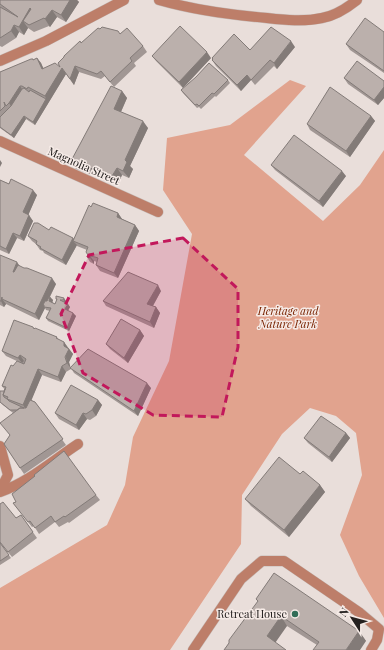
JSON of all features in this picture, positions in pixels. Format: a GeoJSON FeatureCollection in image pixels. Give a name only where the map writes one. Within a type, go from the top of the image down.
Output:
{"type":"FeatureCollection","features":[{"type":"Feature","properties":{"kind":"street"},"geometry":{"type":"LineString","coordinates":[[0,61],[46,41],[124,0]]}},
{"type":"Feature","properties":{"kind":"street"},"geometry":{"type":"LineString","coordinates":[[159,0],[203,10],[247,17],[304,20],[323,18],[357,0]]}},
{"type":"Feature","properties":{"kind":"street","name":"Magnolia Street"},"geometry":{"type":"LineString","coordinates":[[0,141],[158,212]]}},
{"type":"Feature","properties":{"kind":"street"},"geometry":{"type":"LineString","coordinates":[[0,491],[13,488],[36,474],[78,444]]}},
{"type":"Feature","properties":{"kind":"street"},"geometry":{"type":"LineString","coordinates":[[0,446],[8,475],[0,491]]}},
{"type":"Feature","properties":{"kind":"street"},"geometry":{"type":"LineString","coordinates":[[193,650],[241,579],[262,561],[284,561],[360,613],[379,629],[377,640],[371,650]]}},
{"type":"Feature","properties":{"kind":"highlighted area"},"geometry":{"type":"Polygon","coordinates":[[[183,238],[238,289],[238,347],[222,417],[153,415],[83,373],[61,314],[89,255],[183,238]]]}},
{"type":"Feature","properties":{"kind":"green space","name":"Heritage and Nature Park"},"geometry":{"type":"Polygon","coordinates":[[[290,80],[306,86],[244,155],[323,221],[360,185],[384,150],[384,618],[359,576],[340,535],[362,475],[356,433],[336,416],[310,408],[282,434],[242,495],[241,544],[170,650],[0,650],[0,588],[107,525],[125,485],[133,437],[169,361],[192,234],[163,190],[167,138],[230,125],[290,80]]]}},
{"type":"Feature","properties":{"kind":"building"},"geometry":{"type":"Polygon","coordinates":[[[0,0],[70,0],[61,15],[52,10],[45,19],[44,18],[29,25],[23,21],[31,9],[30,8],[19,27],[14,25],[11,31],[0,38],[0,7],[18,17],[0,4],[0,0]]]}},
{"type":"Feature","properties":{"kind":"building"},"geometry":{"type":"Polygon","coordinates":[[[365,18],[384,32],[384,71],[346,44],[365,18]]]}},
{"type":"Feature","properties":{"kind":"building"},"geometry":{"type":"Polygon","coordinates":[[[180,26],[207,52],[179,82],[152,56],[180,26]]]}},
{"type":"Feature","properties":{"kind":"building"},"geometry":{"type":"Polygon","coordinates":[[[102,27],[118,31],[120,34],[127,28],[143,46],[130,58],[132,61],[110,82],[101,71],[97,74],[75,66],[70,79],[62,68],[45,96],[28,87],[27,89],[20,86],[6,106],[4,102],[5,106],[0,111],[0,72],[37,58],[42,69],[55,63],[60,67],[58,63],[64,56],[80,41],[81,43],[98,28],[100,29],[102,27]]]}},
{"type":"Feature","properties":{"kind":"building"},"geometry":{"type":"Polygon","coordinates":[[[271,27],[291,41],[274,63],[270,60],[251,80],[247,75],[237,85],[212,60],[212,58],[234,34],[250,50],[271,27]]]}},
{"type":"Feature","properties":{"kind":"building"},"geometry":{"type":"Polygon","coordinates":[[[357,61],[384,81],[384,87],[374,100],[344,78],[357,61]]]}},
{"type":"Feature","properties":{"kind":"building"},"geometry":{"type":"Polygon","coordinates":[[[209,63],[228,80],[199,106],[197,104],[195,105],[181,90],[209,63]]]}},
{"type":"Feature","properties":{"kind":"building"},"geometry":{"type":"Polygon","coordinates":[[[111,86],[122,91],[114,109],[143,121],[125,160],[127,162],[123,171],[117,168],[112,176],[71,161],[111,86]]]}},
{"type":"Feature","properties":{"kind":"building"},"geometry":{"type":"Polygon","coordinates":[[[330,87],[371,116],[346,151],[307,124],[330,87]]]}},
{"type":"Feature","properties":{"kind":"building"},"geometry":{"type":"Polygon","coordinates":[[[24,88],[29,92],[30,90],[46,99],[33,122],[24,116],[11,135],[0,127],[0,117],[11,106],[24,88]]]}},
{"type":"Feature","properties":{"kind":"building"},"geometry":{"type":"Polygon","coordinates":[[[294,135],[342,171],[319,201],[271,165],[294,135]]]}},
{"type":"Feature","properties":{"kind":"building"},"geometry":{"type":"Polygon","coordinates":[[[11,179],[33,190],[23,212],[29,215],[20,236],[13,233],[6,249],[0,246],[0,180],[9,184],[11,179]]]}},
{"type":"Feature","properties":{"kind":"building"},"geometry":{"type":"Polygon","coordinates":[[[93,203],[118,213],[117,217],[135,225],[114,273],[96,265],[98,258],[90,256],[90,258],[87,257],[88,255],[86,252],[88,247],[73,241],[89,205],[91,207],[93,203]]]}},
{"type":"Feature","properties":{"kind":"building"},"geometry":{"type":"Polygon","coordinates":[[[34,223],[38,223],[49,230],[51,227],[73,238],[62,260],[40,248],[41,247],[36,244],[37,241],[28,236],[34,223]]]}},
{"type":"Feature","properties":{"kind":"building"},"geometry":{"type":"Polygon","coordinates":[[[0,255],[17,262],[13,272],[18,265],[52,278],[35,314],[2,299],[2,297],[0,301],[0,255]]]}},
{"type":"Feature","properties":{"kind":"building"},"geometry":{"type":"Polygon","coordinates":[[[128,272],[158,285],[147,304],[156,307],[150,322],[103,301],[128,272]]]}},
{"type":"Feature","properties":{"kind":"building"},"geometry":{"type":"Polygon","coordinates":[[[56,296],[64,298],[63,300],[60,300],[68,304],[65,309],[73,313],[67,328],[46,318],[51,308],[44,307],[43,305],[49,297],[49,301],[55,304],[57,299],[56,296]]]}},
{"type":"Feature","properties":{"kind":"building"},"geometry":{"type":"Polygon","coordinates":[[[121,319],[140,330],[124,358],[106,344],[121,319]]]}},
{"type":"Feature","properties":{"kind":"building"},"geometry":{"type":"Polygon","coordinates":[[[14,320],[57,337],[56,338],[64,342],[64,346],[69,349],[65,357],[67,363],[62,366],[58,377],[38,369],[23,405],[7,399],[8,397],[3,395],[6,387],[2,386],[11,365],[13,366],[17,361],[24,364],[26,359],[20,355],[18,358],[2,351],[14,320]]]}},
{"type":"Feature","properties":{"kind":"building"},"geometry":{"type":"Polygon","coordinates":[[[88,349],[147,383],[134,411],[70,368],[88,349]]]}},
{"type":"Feature","properties":{"kind":"building"},"geometry":{"type":"Polygon","coordinates":[[[71,385],[98,400],[92,410],[86,414],[83,413],[76,425],[55,413],[71,385]]]}},
{"type":"Feature","properties":{"kind":"building"},"geometry":{"type":"Polygon","coordinates":[[[5,389],[3,395],[4,397],[24,408],[10,410],[0,402],[0,391],[4,391],[5,389]]]}},
{"type":"Feature","properties":{"kind":"building"},"geometry":{"type":"Polygon","coordinates":[[[30,400],[35,402],[63,439],[20,468],[4,444],[10,435],[0,423],[20,408],[26,408],[30,400]]]}},
{"type":"Feature","properties":{"kind":"building"},"geometry":{"type":"Polygon","coordinates":[[[321,416],[346,433],[329,457],[304,438],[321,416]]]}},
{"type":"Feature","properties":{"kind":"building"},"geometry":{"type":"Polygon","coordinates":[[[64,451],[96,495],[65,517],[64,516],[55,522],[51,516],[35,528],[30,521],[28,522],[13,503],[16,502],[12,494],[64,451]]]}},
{"type":"Feature","properties":{"kind":"building"},"geometry":{"type":"Polygon","coordinates":[[[279,457],[300,474],[303,471],[320,485],[284,530],[245,499],[279,457]]]}},
{"type":"Feature","properties":{"kind":"building"},"geometry":{"type":"Polygon","coordinates":[[[3,502],[16,518],[21,515],[33,532],[8,552],[0,542],[0,504],[3,502]]]}},
{"type":"Feature","properties":{"kind":"building"},"geometry":{"type":"Polygon","coordinates":[[[0,543],[9,555],[0,561],[0,543]]]}},
{"type":"Feature","properties":{"kind":"building","name":"Retreat House"},"geometry":{"type":"Polygon","coordinates":[[[274,573],[359,631],[346,650],[313,650],[319,642],[281,616],[267,636],[286,650],[224,650],[229,643],[229,640],[258,601],[256,599],[274,573]]]}},
{"type":"Feature","properties":{"kind":"place","name":"Retreat House"},"geometry":{"type":"Point","coordinates":[295,614]}}]}
